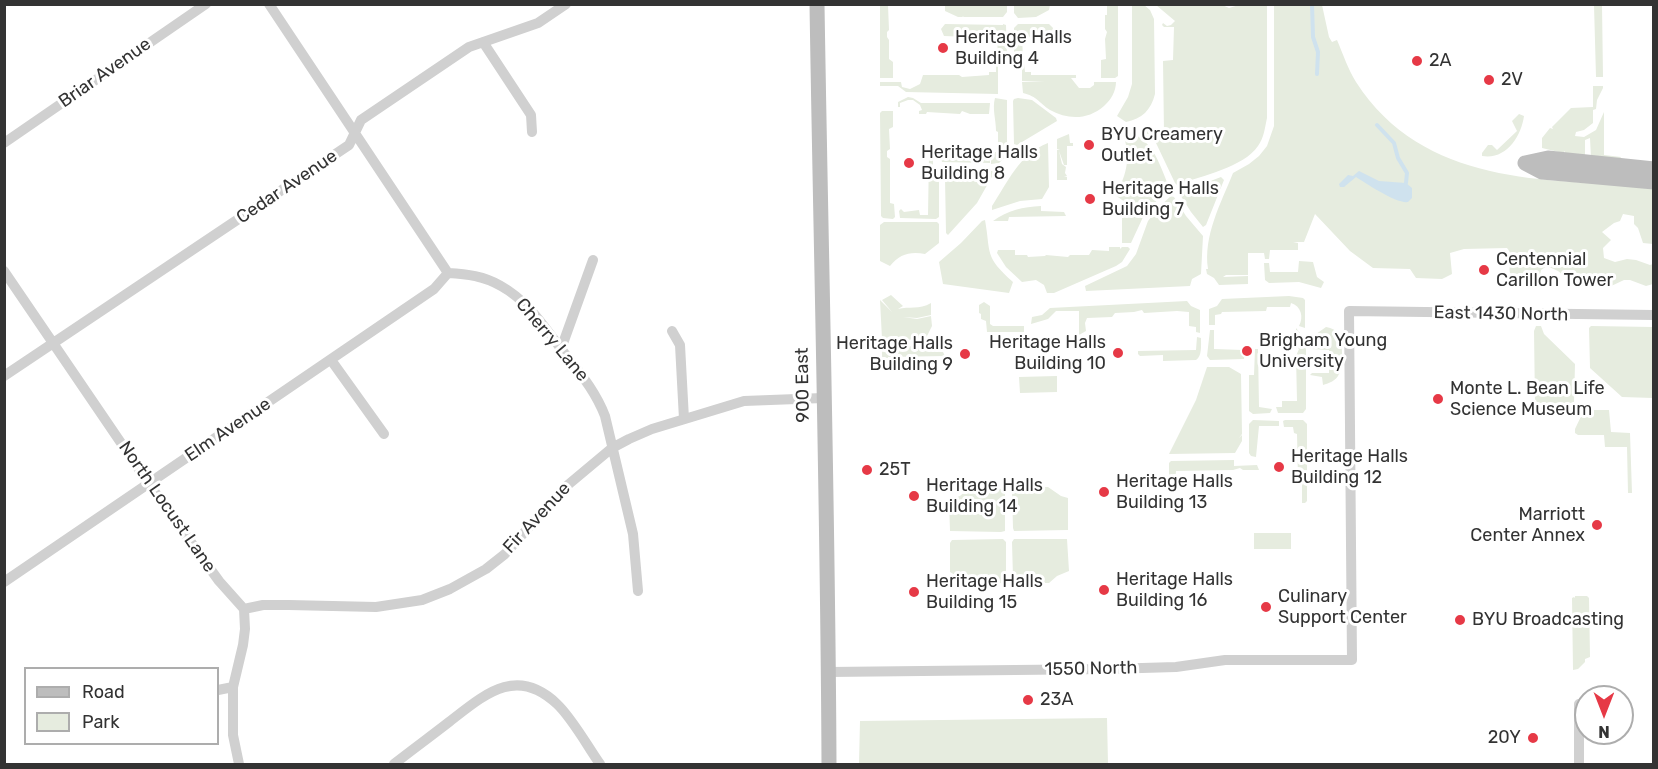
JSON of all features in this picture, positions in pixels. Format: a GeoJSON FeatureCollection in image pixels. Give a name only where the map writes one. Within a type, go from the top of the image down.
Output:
{"type":"FeatureCollection","features":[{"type":"Feature","properties":{"kind":"main road","name":"900 East"},"geometry":{"type":"LineString","coordinates":[[817,4],[823,398],[829,576],[829,765]]}},
{"type":"Feature","properties":{"kind":"main road"},"geometry":{"type":"LineString","coordinates":[[1653,169],[1548,158],[1525,163],[1542,171],[1653,182]]}},
{"type":"Feature","properties":{"kind":"street","name":"Briar Avenue"},"geometry":{"type":"LineString","coordinates":[[4,143],[206,4]]}},
{"type":"Feature","properties":{"kind":"street"},"geometry":{"type":"LineString","coordinates":[[269,4],[448,273]]}},
{"type":"Feature","properties":{"kind":"street","name":"Cedar Avenue"},"geometry":{"type":"LineString","coordinates":[[4,376],[349,145],[361,120],[469,47],[538,23],[566,4]]}},
{"type":"Feature","properties":{"kind":"street"},"geometry":{"type":"LineString","coordinates":[[483,42],[531,115],[532,132]]}},
{"type":"Feature","properties":{"kind":"street"},"geometry":{"type":"LineString","coordinates":[[561,349],[593,260]]}},
{"type":"Feature","properties":{"kind":"street","name":"North Locust Lane"},"geometry":{"type":"LineString","coordinates":[[4,271],[149,484],[219,581],[244,609]]}},
{"type":"Feature","properties":{"kind":"street","name":"Cherry Lane"},"geometry":{"type":"LineString","coordinates":[[448,273],[478,276],[499,285],[516,296],[541,322],[598,398],[605,416],[633,534],[638,591]]}},
{"type":"Feature","properties":{"kind":"street","name":"Elm Avenue"},"geometry":{"type":"LineString","coordinates":[[4,582],[434,289],[448,273]]}},
{"type":"Feature","properties":{"kind":"street","name":"East 1430 North"},"geometry":{"type":"LineString","coordinates":[[1352,660],[1349,311],[1653,315]]}},
{"type":"Feature","properties":{"kind":"street"},"geometry":{"type":"LineString","coordinates":[[672,331],[680,345],[684,419]]}},
{"type":"Feature","properties":{"kind":"street"},"geometry":{"type":"LineString","coordinates":[[331,360],[384,434]]}},
{"type":"Feature","properties":{"kind":"street","name":"Fir Avenue"},"geometry":{"type":"LineString","coordinates":[[244,609],[263,605],[376,607],[422,600],[450,590],[486,569],[505,554],[563,489],[612,448],[629,439],[652,429],[744,400],[823,398]]}},
{"type":"Feature","properties":{"kind":"street"},"geometry":{"type":"LineString","coordinates":[[239,765],[233,735],[233,687],[245,628],[244,609]]}},
{"type":"Feature","properties":{"kind":"street","name":"1550 North"},"geometry":{"type":"LineString","coordinates":[[829,672],[1107,669],[1176,667],[1225,660],[1352,660]]}},
{"type":"Feature","properties":{"kind":"street"},"geometry":{"type":"LineString","coordinates":[[394,765],[491,690],[513,685],[529,687],[545,693],[560,706],[600,765]]}},
{"type":"Feature","properties":{"kind":"street"},"geometry":{"type":"LineString","coordinates":[[219,690],[233,687]]}},
{"type":"Feature","properties":{"kind":"street"},"geometry":{"type":"LineString","coordinates":[[1580,745],[1580,765]]}},
{"type":"Feature","properties":{"kind":"green space"},"geometry":{"type":"Polygon","coordinates":[[[1220,4],[1229,8],[1239,5],[1267,5],[1267,118],[1264,132],[1258,146],[1243,160],[1177,185],[1156,143],[1151,136],[1141,130],[1147,124],[1149,133],[1164,133],[1163,61],[1173,60],[1174,27],[1164,27],[1162,25],[1163,23],[1167,26],[1171,25],[1175,21],[1156,5],[1220,4]]]}},
{"type":"Feature","properties":{"kind":"green space"},"geometry":{"type":"Polygon","coordinates":[[[880,5],[888,5],[887,37],[889,59],[893,62],[893,78],[880,78],[880,5]]]}},
{"type":"Feature","properties":{"kind":"green space"},"geometry":{"type":"Polygon","coordinates":[[[945,5],[1007,5],[1007,12],[1003,17],[958,17],[945,11],[945,5]]]}},
{"type":"Feature","properties":{"kind":"green space"},"geometry":{"type":"Polygon","coordinates":[[[1014,5],[1050,5],[1049,10],[1036,17],[1018,18],[1014,13],[1014,5]]]}},
{"type":"Feature","properties":{"kind":"green space"},"geometry":{"type":"Polygon","coordinates":[[[1107,5],[1118,5],[1118,76],[1115,78],[1101,78],[1101,60],[1106,59],[1105,15],[1107,15],[1107,5]]]}},
{"type":"Feature","properties":{"kind":"green space"},"geometry":{"type":"Polygon","coordinates":[[[1132,5],[1144,5],[1150,10],[1154,19],[1155,94],[1145,113],[1137,119],[1126,122],[1117,116],[1128,97],[1132,84],[1132,5]]]}},
{"type":"Feature","properties":{"kind":"green space"},"geometry":{"type":"Polygon","coordinates":[[[1274,5],[1322,5],[1329,37],[1332,42],[1337,40],[1356,82],[1384,116],[1415,141],[1451,159],[1489,171],[1529,178],[1653,186],[1653,244],[1643,243],[1638,228],[1634,224],[1634,216],[1623,214],[1620,221],[1602,232],[1611,240],[1603,248],[1604,258],[1615,262],[1627,259],[1653,264],[1653,284],[1646,286],[1624,280],[1607,288],[1591,283],[1577,286],[1558,271],[1547,266],[1541,270],[1539,281],[1527,284],[1510,273],[1511,258],[1507,248],[1464,249],[1450,253],[1452,274],[1442,279],[1416,278],[1410,269],[1373,268],[1350,251],[1315,214],[1304,242],[1293,242],[1298,243],[1298,250],[1270,250],[1269,259],[1265,259],[1264,253],[1248,253],[1248,275],[1223,277],[1248,276],[1248,284],[1219,285],[1207,274],[1206,269],[1208,269],[1208,244],[1214,220],[1233,173],[1259,156],[1267,146],[1274,126],[1274,5]]]}},
{"type":"Feature","properties":{"kind":"green space"},"geometry":{"type":"Polygon","coordinates":[[[1594,5],[1602,5],[1603,77],[1596,77],[1594,5]]]}},
{"type":"Feature","properties":{"kind":"green space"},"geometry":{"type":"Polygon","coordinates":[[[945,24],[1006,25],[1007,56],[998,57],[997,37],[976,34],[971,34],[969,37],[944,36],[941,29],[945,24]]]}},
{"type":"Feature","properties":{"kind":"green space"},"geometry":{"type":"Polygon","coordinates":[[[1018,24],[1049,24],[1053,28],[1051,36],[1022,37],[1023,58],[1016,58],[1014,28],[1018,24]]]}},
{"type":"Feature","properties":{"kind":"green space"},"geometry":{"type":"Polygon","coordinates":[[[1024,61],[1025,72],[1031,72],[1031,75],[1076,75],[1076,78],[1071,78],[1079,88],[1090,88],[1094,82],[1116,82],[1113,95],[1104,106],[1091,114],[1078,117],[1064,116],[1023,93],[1022,82],[1045,81],[1022,81],[1024,61]]]}},
{"type":"Feature","properties":{"kind":"green space"},"geometry":{"type":"Polygon","coordinates":[[[996,64],[998,64],[998,94],[906,92],[898,86],[880,86],[880,82],[901,82],[902,87],[910,89],[920,84],[923,75],[959,75],[962,77],[989,75],[989,72],[996,72],[996,64]]]}},
{"type":"Feature","properties":{"kind":"green space"},"geometry":{"type":"Polygon","coordinates":[[[1593,86],[1603,86],[1603,88],[1597,100],[1596,109],[1593,110],[1593,123],[1584,130],[1576,132],[1575,136],[1584,137],[1596,130],[1604,112],[1604,155],[1621,157],[1620,159],[1591,158],[1590,138],[1585,140],[1585,157],[1542,148],[1542,138],[1571,108],[1593,107],[1593,86]]]}},
{"type":"Feature","properties":{"kind":"green space"},"geometry":{"type":"Polygon","coordinates":[[[908,97],[921,103],[990,103],[989,114],[970,114],[962,111],[960,114],[927,112],[919,114],[922,110],[920,105],[913,100],[900,103],[898,107],[898,102],[908,97]]]}},
{"type":"Feature","properties":{"kind":"green space"},"geometry":{"type":"Polygon","coordinates":[[[995,98],[1007,100],[1007,155],[999,163],[991,164],[991,152],[998,152],[995,98]]]}},
{"type":"Feature","properties":{"kind":"green space"},"geometry":{"type":"Polygon","coordinates":[[[1018,98],[1032,100],[1057,121],[1017,145],[1014,144],[1013,101],[1018,98]]]}},
{"type":"Feature","properties":{"kind":"green space"},"geometry":{"type":"Polygon","coordinates":[[[893,111],[893,127],[889,129],[890,149],[887,151],[887,157],[890,159],[890,203],[894,204],[895,217],[893,219],[881,216],[880,113],[893,111]]]}},
{"type":"Feature","properties":{"kind":"green space"},"geometry":{"type":"Polygon","coordinates":[[[1519,114],[1524,116],[1520,132],[1511,145],[1498,154],[1482,156],[1488,145],[1492,145],[1497,150],[1517,131],[1512,121],[1519,114]]]}},
{"type":"Feature","properties":{"kind":"green space"},"geometry":{"type":"Polygon","coordinates":[[[1122,131],[1141,138],[1153,151],[1169,187],[1144,215],[1131,243],[1122,243],[1122,206],[1125,202],[1115,195],[1123,180],[1127,164],[1127,148],[1122,131]]]}},
{"type":"Feature","properties":{"kind":"green space"},"geometry":{"type":"Polygon","coordinates":[[[1069,134],[1070,143],[1073,143],[1073,146],[1067,146],[1067,165],[1064,165],[1059,151],[1062,164],[1066,167],[1067,176],[1064,176],[1067,180],[1057,180],[1057,150],[1060,150],[1057,149],[1057,139],[1069,134]]]}},
{"type":"Feature","properties":{"kind":"green space"},"geometry":{"type":"Polygon","coordinates":[[[1048,143],[1049,187],[1042,199],[1020,201],[992,210],[992,206],[1009,178],[1022,161],[1048,143]]]}},
{"type":"Feature","properties":{"kind":"green space"},"geometry":{"type":"Polygon","coordinates":[[[953,152],[971,154],[990,152],[990,163],[942,162],[940,155],[953,152]]]}},
{"type":"Feature","properties":{"kind":"green space"},"geometry":{"type":"Polygon","coordinates":[[[929,155],[933,155],[933,179],[939,179],[939,217],[936,219],[900,218],[901,209],[904,212],[919,210],[920,215],[928,215],[929,155]]]}},
{"type":"Feature","properties":{"kind":"green space"},"geometry":{"type":"Polygon","coordinates":[[[959,171],[992,171],[994,173],[977,203],[948,235],[946,233],[945,178],[959,171]]]}},
{"type":"Feature","properties":{"kind":"green space"},"geometry":{"type":"Polygon","coordinates":[[[1221,177],[1224,180],[1206,225],[1203,227],[1179,193],[1221,177]]]}},
{"type":"Feature","properties":{"kind":"green space"},"geometry":{"type":"Polygon","coordinates":[[[1171,196],[1203,236],[1201,274],[1192,279],[1190,286],[1086,291],[1085,286],[1127,266],[1136,254],[1148,221],[1171,196]]]}},
{"type":"Feature","properties":{"kind":"green space"},"geometry":{"type":"Polygon","coordinates":[[[1041,206],[1041,211],[1064,212],[1066,216],[1009,217],[1008,221],[993,221],[1016,210],[1041,206]]]}},
{"type":"Feature","properties":{"kind":"green space"},"geometry":{"type":"Polygon","coordinates":[[[985,220],[990,254],[997,266],[1013,282],[1009,293],[943,284],[939,262],[985,220]]]}},
{"type":"Feature","properties":{"kind":"green space"},"geometry":{"type":"Polygon","coordinates":[[[884,222],[937,222],[939,224],[939,243],[925,254],[910,253],[901,256],[890,266],[880,261],[880,225],[884,222]]]}},
{"type":"Feature","properties":{"kind":"green space"},"geometry":{"type":"Polygon","coordinates":[[[1109,247],[1120,247],[1120,249],[1128,247],[1130,249],[1122,262],[1116,266],[1054,293],[1047,293],[1044,285],[1036,280],[1022,282],[1006,267],[997,253],[998,250],[1015,250],[1015,255],[1027,255],[1028,257],[1046,255],[1068,257],[1070,255],[1089,255],[1092,250],[1109,251],[1109,247]]]}},
{"type":"Feature","properties":{"kind":"green space"},"geometry":{"type":"Polygon","coordinates":[[[1299,261],[1313,262],[1317,277],[1324,282],[1321,288],[1299,282],[1269,283],[1265,280],[1264,263],[1269,263],[1270,272],[1298,272],[1299,261]]]}},
{"type":"Feature","properties":{"kind":"green space"},"geometry":{"type":"Polygon","coordinates":[[[891,295],[903,306],[898,309],[931,303],[931,315],[917,318],[903,317],[917,319],[931,316],[932,326],[925,340],[882,339],[880,300],[892,312],[882,300],[891,295]]]}},
{"type":"Feature","properties":{"kind":"green space"},"geometry":{"type":"Polygon","coordinates":[[[1289,296],[1305,300],[1305,328],[1299,326],[1301,312],[1291,303],[1290,307],[1267,307],[1266,311],[1222,312],[1215,315],[1215,325],[1209,325],[1209,309],[1217,306],[1222,299],[1289,296]]]}},
{"type":"Feature","properties":{"kind":"green space"},"geometry":{"type":"Polygon","coordinates":[[[1187,301],[1191,306],[1200,310],[1200,333],[1196,332],[1196,327],[1189,326],[1189,312],[1177,311],[1144,313],[1142,310],[1115,313],[1112,317],[1087,318],[1086,331],[1079,335],[1079,311],[1056,311],[1048,319],[1031,324],[1032,317],[1042,315],[1050,308],[1187,301]]]}},
{"type":"Feature","properties":{"kind":"green space"},"geometry":{"type":"Polygon","coordinates":[[[984,302],[990,306],[990,324],[993,326],[1024,326],[1024,332],[987,332],[986,321],[981,319],[979,313],[979,305],[984,302]]]}},
{"type":"Feature","properties":{"kind":"green space"},"geometry":{"type":"Polygon","coordinates":[[[1536,326],[1541,326],[1544,334],[1575,364],[1574,403],[1535,404],[1534,331],[1536,326]]]}},
{"type":"Feature","properties":{"kind":"green space"},"geometry":{"type":"Polygon","coordinates":[[[1591,326],[1653,327],[1653,398],[1622,397],[1590,368],[1589,328],[1591,326]]]}},
{"type":"Feature","properties":{"kind":"green space"},"geometry":{"type":"Polygon","coordinates":[[[1326,327],[1339,335],[1342,360],[1338,376],[1323,385],[1322,377],[1310,375],[1329,373],[1329,350],[1310,349],[1309,339],[1326,327]]]}},
{"type":"Feature","properties":{"kind":"green space"},"geometry":{"type":"Polygon","coordinates":[[[1296,328],[1306,341],[1306,409],[1303,413],[1278,413],[1276,407],[1282,407],[1282,401],[1297,401],[1296,356],[1299,349],[1296,346],[1296,328]]]}},
{"type":"Feature","properties":{"kind":"green space"},"geometry":{"type":"Polygon","coordinates":[[[1210,330],[1214,330],[1214,349],[1243,350],[1244,359],[1210,360],[1207,356],[1210,330]]]}},
{"type":"Feature","properties":{"kind":"green space"},"geometry":{"type":"Polygon","coordinates":[[[1197,337],[1201,338],[1201,347],[1196,360],[1163,361],[1163,355],[1140,356],[1138,354],[1138,351],[1196,350],[1197,337]]]}},
{"type":"Feature","properties":{"kind":"green space"},"geometry":{"type":"Polygon","coordinates":[[[923,346],[923,351],[943,352],[945,356],[888,357],[887,370],[882,370],[882,347],[923,346]]]}},
{"type":"Feature","properties":{"kind":"green space"},"geometry":{"type":"Polygon","coordinates":[[[1255,349],[1258,349],[1259,407],[1272,409],[1270,413],[1253,414],[1249,411],[1249,375],[1254,375],[1255,349]]]}},
{"type":"Feature","properties":{"kind":"green space"},"geometry":{"type":"Polygon","coordinates":[[[1207,367],[1229,367],[1241,374],[1242,434],[1239,438],[1242,435],[1242,441],[1235,453],[1169,454],[1196,400],[1207,367]]]}},
{"type":"Feature","properties":{"kind":"green space"},"geometry":{"type":"Polygon","coordinates":[[[1057,376],[1057,392],[1020,393],[1019,377],[1057,376]]]}},
{"type":"Feature","properties":{"kind":"green space"},"geometry":{"type":"Polygon","coordinates":[[[1584,410],[1609,410],[1611,432],[1630,433],[1632,493],[1628,493],[1627,447],[1605,447],[1604,435],[1575,433],[1584,410]]]}},
{"type":"Feature","properties":{"kind":"green space"},"geometry":{"type":"Polygon","coordinates":[[[1253,420],[1279,421],[1279,426],[1259,426],[1256,457],[1249,453],[1249,424],[1253,420]]]}},
{"type":"Feature","properties":{"kind":"green space"},"geometry":{"type":"Polygon","coordinates":[[[1303,420],[1307,424],[1307,501],[1305,503],[1302,503],[1302,478],[1298,478],[1297,434],[1294,433],[1293,427],[1284,427],[1283,421],[1303,420]]]}},
{"type":"Feature","properties":{"kind":"green space"},"geometry":{"type":"Polygon","coordinates":[[[1234,460],[1234,466],[1257,465],[1259,470],[1240,468],[1176,471],[1175,484],[1169,483],[1169,463],[1171,461],[1234,460]]]}},
{"type":"Feature","properties":{"kind":"green space"},"geometry":{"type":"Polygon","coordinates":[[[1016,487],[1048,487],[1068,498],[1068,530],[1014,531],[1012,491],[1016,487]]]}},
{"type":"Feature","properties":{"kind":"green space"},"geometry":{"type":"Polygon","coordinates":[[[969,488],[1005,489],[1005,531],[950,531],[949,500],[960,496],[969,488]]]}},
{"type":"Feature","properties":{"kind":"green space"},"geometry":{"type":"Polygon","coordinates":[[[1254,533],[1291,533],[1291,549],[1254,549],[1254,533]]]}},
{"type":"Feature","properties":{"kind":"green space"},"geometry":{"type":"Polygon","coordinates":[[[1003,539],[1006,542],[1006,580],[1003,583],[970,584],[950,572],[950,543],[952,540],[1003,539]]]}},
{"type":"Feature","properties":{"kind":"green space"},"geometry":{"type":"Polygon","coordinates":[[[1014,539],[1067,539],[1069,571],[1057,576],[1049,583],[1015,583],[1012,542],[1014,539]]]}},
{"type":"Feature","properties":{"kind":"green space"},"geometry":{"type":"Polygon","coordinates":[[[1575,596],[1589,598],[1590,657],[1585,659],[1578,669],[1573,670],[1572,598],[1575,596]]]}},
{"type":"Feature","properties":{"kind":"green space"},"geometry":{"type":"Polygon","coordinates":[[[1107,718],[1108,764],[859,764],[860,721],[1107,718]]]}},
{"type":"Feature","properties":{"kind":"water"},"geometry":{"type":"Polygon","coordinates":[[[1359,171],[1379,181],[1406,183],[1412,188],[1412,198],[1408,202],[1397,200],[1356,177],[1344,187],[1340,187],[1339,184],[1348,175],[1353,176],[1359,171]]]}},
{"type":"Feature","properties":{"kind":"waterway"},"geometry":{"type":"LineString","coordinates":[[1312,4],[1313,37],[1318,52],[1317,74]]}},
{"type":"Feature","properties":{"kind":"waterway"},"geometry":{"type":"LineString","coordinates":[[1377,125],[1394,143],[1398,158],[1407,173],[1406,183]]}},
{"type":"Feature","properties":{"kind":"place","name":"Heritage Halls Building 4"},"geometry":{"type":"Point","coordinates":[943,48]}},
{"type":"Feature","properties":{"kind":"place","name":"2A"},"geometry":{"type":"Point","coordinates":[1417,61]}},
{"type":"Feature","properties":{"kind":"place","name":"2V"},"geometry":{"type":"Point","coordinates":[1489,80]}},
{"type":"Feature","properties":{"kind":"place","name":"BYU Creamery Outlet"},"geometry":{"type":"Point","coordinates":[1089,145]}},
{"type":"Feature","properties":{"kind":"place","name":"Heritage Halls Building 8"},"geometry":{"type":"Point","coordinates":[909,163]}},
{"type":"Feature","properties":{"kind":"place","name":"Heritage Halls Building 7"},"geometry":{"type":"Point","coordinates":[1090,199]}},
{"type":"Feature","properties":{"kind":"place","name":"Centennial Carillon Tower"},"geometry":{"type":"Point","coordinates":[1484,270]}},
{"type":"Feature","properties":{"kind":"place","name":"Brigham Young University"},"geometry":{"type":"Point","coordinates":[1247,351]}},
{"type":"Feature","properties":{"kind":"place","name":"Heritage Halls Building 10"},"geometry":{"type":"Point","coordinates":[1118,353]}},
{"type":"Feature","properties":{"kind":"place","name":"Heritage Halls Building 9"},"geometry":{"type":"Point","coordinates":[965,354]}},
{"type":"Feature","properties":{"kind":"place","name":"Monte L. Bean Life Science Museum"},"geometry":{"type":"Point","coordinates":[1438,399]}},
{"type":"Feature","properties":{"kind":"place","name":"Heritage Halls Building 12"},"geometry":{"type":"Point","coordinates":[1279,467]}},
{"type":"Feature","properties":{"kind":"place","name":"25T"},"geometry":{"type":"Point","coordinates":[867,470]}},
{"type":"Feature","properties":{"kind":"place","name":"Heritage Halls Building 13"},"geometry":{"type":"Point","coordinates":[1104,492]}},
{"type":"Feature","properties":{"kind":"place","name":"Heritage Halls Building 14"},"geometry":{"type":"Point","coordinates":[914,496]}},
{"type":"Feature","properties":{"kind":"place","name":"Marriott Center Annex"},"geometry":{"type":"Point","coordinates":[1597,525]}},
{"type":"Feature","properties":{"kind":"place","name":"Heritage Halls Building 16"},"geometry":{"type":"Point","coordinates":[1104,590]}},
{"type":"Feature","properties":{"kind":"place","name":"Heritage Halls Building 15"},"geometry":{"type":"Point","coordinates":[914,592]}},
{"type":"Feature","properties":{"kind":"place","name":"Culinary Support Center"},"geometry":{"type":"Point","coordinates":[1266,607]}},
{"type":"Feature","properties":{"kind":"place","name":"BYU Broadcasting"},"geometry":{"type":"Point","coordinates":[1460,620]}},
{"type":"Feature","properties":{"kind":"place","name":"23A"},"geometry":{"type":"Point","coordinates":[1028,700]}},
{"type":"Feature","properties":{"kind":"place","name":"20Y"},"geometry":{"type":"Point","coordinates":[1533,738]}}]}
